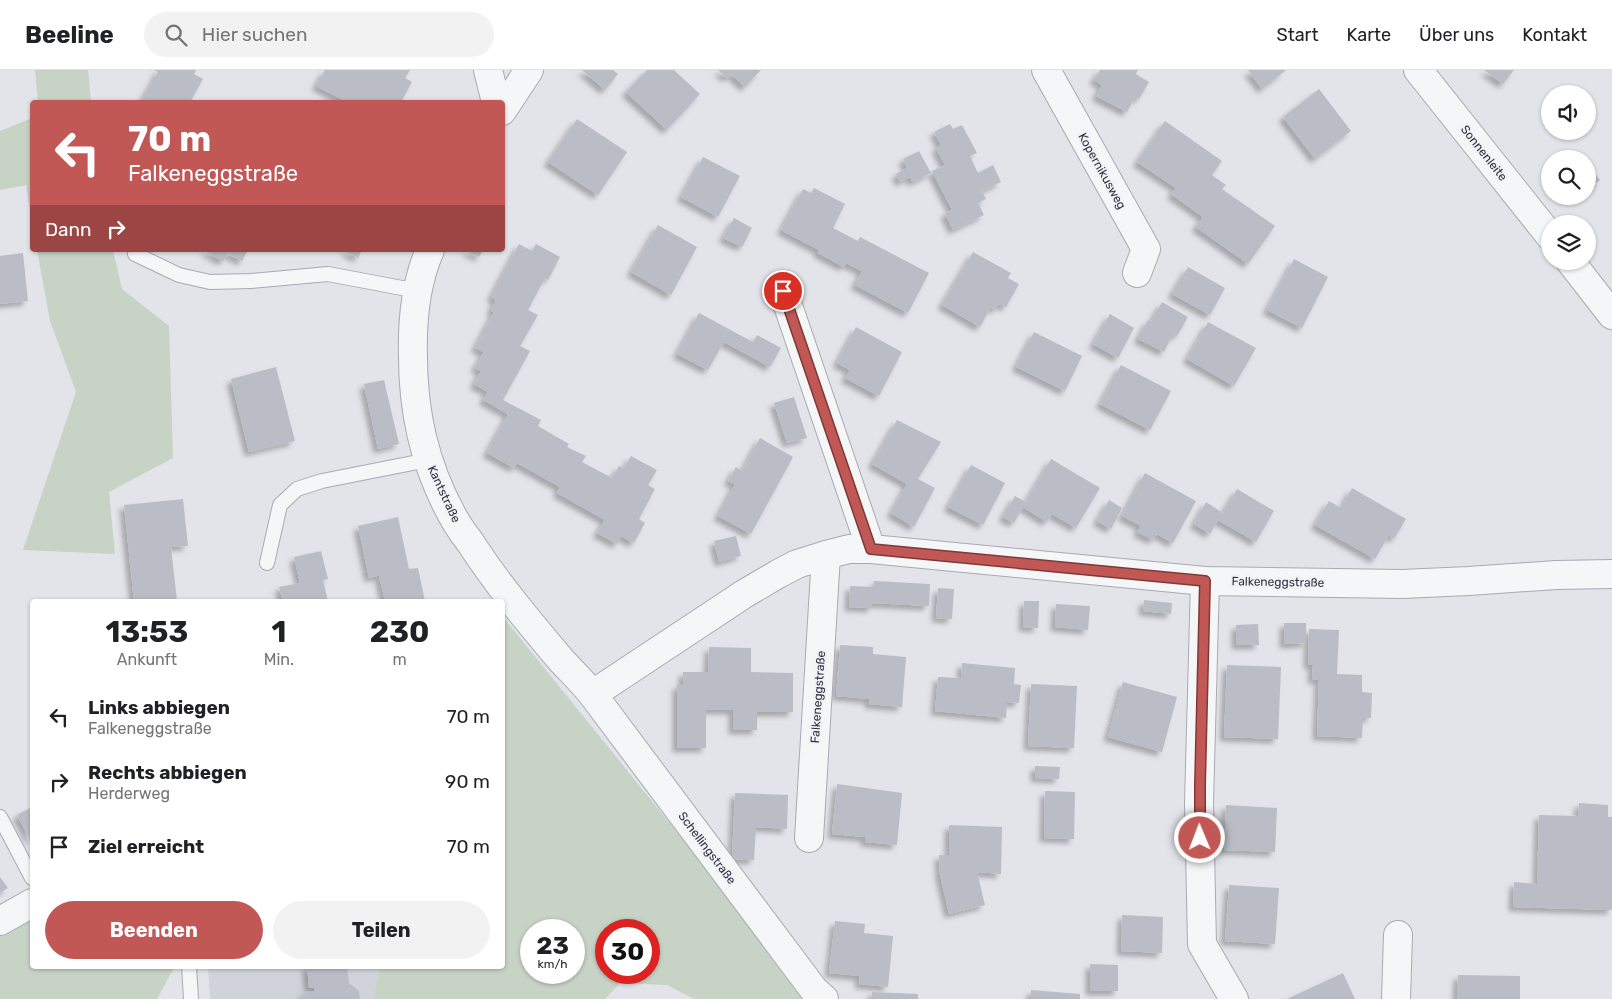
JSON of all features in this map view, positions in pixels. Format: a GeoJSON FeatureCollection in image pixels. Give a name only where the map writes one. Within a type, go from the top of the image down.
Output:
{"type":"FeatureCollection","features":[{"type":"Feature","properties":{"kind":"street"},"geometry":{"type":"LineString","coordinates":[[488,70],[496,100]]}},
{"type":"Feature","properties":{"kind":"street"},"geometry":{"type":"LineString","coordinates":[[505,106],[529,70]]}},
{"type":"Feature","properties":{"kind":"street","name":"Kopernikusweg"},"geometry":{"type":"LineString","coordinates":[[1046,70],[1146,249],[1137,273]]}},
{"type":"Feature","properties":{"kind":"street","name":"Sonnenleite"},"geometry":{"type":"LineString","coordinates":[[1418,70],[1541,225]]}},
{"type":"Feature","properties":{"kind":"street","name":"Kantstraße"},"geometry":{"type":"LineString","coordinates":[[429,252],[418,291],[412,345],[416,411],[428,460],[451,514],[483,562],[552,648],[593,694]]}},
{"type":"Feature","properties":{"kind":"street"},"geometry":{"type":"LineString","coordinates":[[1577,270],[1612,315]]}},
{"type":"Feature","properties":{"kind":"street"},"geometry":{"type":"LineString","coordinates":[[783,291],[871,549]]}},
{"type":"Feature","properties":{"kind":"street","name":"Falkeneggstraße"},"geometry":{"type":"LineString","coordinates":[[593,694],[769,579],[797,564],[849,549],[871,549],[1205,581],[1402,584],[1556,575],[1612,574]]}},
{"type":"Feature","properties":{"kind":"street","name":"Falkeneggstraße"},"geometry":{"type":"LineString","coordinates":[[809,838],[826,555]]}},
{"type":"Feature","properties":{"kind":"street"},"geometry":{"type":"LineString","coordinates":[[1205,581],[1199,803],[1202,944],[1234,999]]}},
{"type":"Feature","properties":{"kind":"street","name":"Schellingstraße"},"geometry":{"type":"LineString","coordinates":[[593,694],[814,990],[824,999]]}},
{"type":"Feature","properties":{"kind":"street"},"geometry":{"type":"LineString","coordinates":[[0,921],[30,904]]}},
{"type":"Feature","properties":{"kind":"street"},"geometry":{"type":"LineString","coordinates":[[1396,999],[1398,935]]}},
{"type":"Feature","properties":{"kind":"lane"},"geometry":{"type":"LineString","coordinates":[[136,254],[179,275],[210,282],[251,281],[328,274],[418,291]]}},
{"type":"Feature","properties":{"kind":"lane"},"geometry":{"type":"LineString","coordinates":[[267,562],[280,505],[297,488],[322,481],[428,460]]}},
{"type":"Feature","properties":{"kind":"lane"},"geometry":{"type":"LineString","coordinates":[[0,817],[30,874]]}},
{"type":"Feature","properties":{"kind":"lane"},"geometry":{"type":"LineString","coordinates":[[190,969],[191,999]]}},
{"type":"Feature","properties":{"kind":"shaded area"},"geometry":{"type":"Polygon","coordinates":[[[208,969],[379,969],[373,999],[210,999],[208,969]]]}},
{"type":"Feature","properties":{"kind":"green space"},"geometry":{"type":"Polygon","coordinates":[[[35,70],[88,70],[91,100],[38,100],[35,70]]]}},
{"type":"Feature","properties":{"kind":"green space"},"geometry":{"type":"Polygon","coordinates":[[[30,119],[30,209],[26,185],[0,190],[0,131],[30,119]]]}},
{"type":"Feature","properties":{"kind":"green space"},"geometry":{"type":"Polygon","coordinates":[[[37,252],[113,252],[122,289],[169,326],[173,458],[109,492],[115,554],[23,550],[76,392],[50,321],[37,252]]]}},
{"type":"Feature","properties":{"kind":"green space"},"geometry":{"type":"Polygon","coordinates":[[[505,619],[812,999],[694,999],[667,985],[644,984],[660,984],[660,919],[595,919],[595,984],[619,984],[605,999],[373,999],[379,969],[505,969],[505,619]]]}},
{"type":"Feature","properties":{"kind":"green space"},"geometry":{"type":"Polygon","coordinates":[[[30,916],[30,969],[173,969],[157,999],[0,999],[0,935],[30,916]]]}},
{"type":"Feature","properties":{"kind":"building"},"geometry":{"type":"Polygon","coordinates":[[[154,70],[196,70],[194,74],[203,79],[191,100],[142,100],[158,72],[154,70]]]}},
{"type":"Feature","properties":{"kind":"building"},"geometry":{"type":"Polygon","coordinates":[[[325,70],[410,70],[405,78],[412,82],[402,100],[343,100],[316,86],[325,70]]]}},
{"type":"Feature","properties":{"kind":"building"},"geometry":{"type":"Polygon","coordinates":[[[582,70],[613,70],[618,74],[605,90],[582,70]]]}},
{"type":"Feature","properties":{"kind":"building"},"geometry":{"type":"Polygon","coordinates":[[[647,70],[674,70],[700,94],[667,130],[626,92],[647,70]]]}},
{"type":"Feature","properties":{"kind":"building"},"geometry":{"type":"Polygon","coordinates":[[[718,70],[761,70],[745,87],[731,74],[727,78],[718,70]]]}},
{"type":"Feature","properties":{"kind":"building"},"geometry":{"type":"Polygon","coordinates":[[[1100,70],[1138,70],[1136,74],[1149,82],[1139,99],[1135,97],[1127,112],[1096,96],[1102,85],[1094,80],[1100,70]]]}},
{"type":"Feature","properties":{"kind":"building"},"geometry":{"type":"Polygon","coordinates":[[[1248,70],[1286,70],[1262,89],[1248,70]]]}},
{"type":"Feature","properties":{"kind":"building"},"geometry":{"type":"Polygon","coordinates":[[[1484,70],[1514,70],[1503,84],[1484,70]]]}},
{"type":"Feature","properties":{"kind":"building"},"geometry":{"type":"Polygon","coordinates":[[[1319,89],[1351,131],[1315,159],[1283,117],[1319,89]]]}},
{"type":"Feature","properties":{"kind":"building"},"geometry":{"type":"Polygon","coordinates":[[[577,119],[627,152],[598,195],[548,162],[577,119]]]}},
{"type":"Feature","properties":{"kind":"building"},"geometry":{"type":"Polygon","coordinates":[[[1165,121],[1222,161],[1212,175],[1226,185],[1222,189],[1275,226],[1248,264],[1196,227],[1203,217],[1171,194],[1176,188],[1137,162],[1165,121]]]}},
{"type":"Feature","properties":{"kind":"building"},"geometry":{"type":"Polygon","coordinates":[[[950,124],[953,129],[962,125],[977,153],[970,156],[978,173],[993,165],[1001,182],[982,191],[986,199],[978,203],[984,215],[953,230],[945,213],[952,210],[932,171],[945,165],[936,148],[941,145],[934,132],[950,124]]]}},
{"type":"Feature","properties":{"kind":"building"},"geometry":{"type":"Polygon","coordinates":[[[919,151],[931,173],[913,182],[910,177],[900,182],[896,174],[907,168],[903,159],[919,151]]]}},
{"type":"Feature","properties":{"kind":"building"},"geometry":{"type":"Polygon","coordinates":[[[703,157],[740,176],[718,217],[681,197],[703,157]]]}},
{"type":"Feature","properties":{"kind":"building"},"geometry":{"type":"Polygon","coordinates":[[[1596,175],[1600,180],[1596,183],[1596,175]]]}},
{"type":"Feature","properties":{"kind":"building"},"geometry":{"type":"Polygon","coordinates":[[[814,188],[845,204],[833,228],[858,241],[860,237],[929,273],[908,313],[855,285],[862,271],[846,263],[844,267],[818,253],[819,250],[781,230],[803,189],[811,193],[814,188]]]}},
{"type":"Feature","properties":{"kind":"building"},"geometry":{"type":"Polygon","coordinates":[[[734,218],[752,228],[742,247],[723,238],[734,218]]]}},
{"type":"Feature","properties":{"kind":"building"},"geometry":{"type":"Polygon","coordinates":[[[658,225],[697,247],[671,295],[631,272],[658,225]]]}},
{"type":"Feature","properties":{"kind":"building"},"geometry":{"type":"Polygon","coordinates":[[[519,244],[532,251],[536,244],[560,257],[548,280],[545,278],[528,310],[538,315],[520,346],[530,351],[503,400],[541,420],[538,426],[569,444],[567,447],[586,456],[582,462],[612,478],[619,466],[624,468],[631,456],[657,470],[648,485],[655,489],[639,519],[645,523],[634,543],[621,536],[617,544],[597,533],[605,520],[557,493],[560,487],[517,463],[514,468],[487,453],[508,414],[483,400],[488,392],[474,384],[481,371],[475,368],[484,352],[475,348],[494,312],[491,310],[496,300],[491,297],[519,244]]]}},
{"type":"Feature","properties":{"kind":"building"},"geometry":{"type":"Polygon","coordinates":[[[207,252],[247,252],[242,261],[228,254],[223,261],[207,252]]]}},
{"type":"Feature","properties":{"kind":"building"},"geometry":{"type":"Polygon","coordinates":[[[347,252],[361,252],[358,258],[347,252]]]}},
{"type":"Feature","properties":{"kind":"building"},"geometry":{"type":"Polygon","coordinates":[[[468,252],[482,252],[479,257],[468,252]]]}},
{"type":"Feature","properties":{"kind":"building"},"geometry":{"type":"Polygon","coordinates":[[[973,252],[1011,273],[1008,278],[1019,284],[1006,307],[999,304],[995,310],[991,307],[980,327],[942,305],[973,252]]]}},
{"type":"Feature","properties":{"kind":"building"},"geometry":{"type":"Polygon","coordinates":[[[23,253],[28,301],[0,304],[0,256],[23,253]]]}},
{"type":"Feature","properties":{"kind":"building"},"geometry":{"type":"Polygon","coordinates":[[[1294,259],[1328,277],[1302,328],[1267,310],[1294,259]]]}},
{"type":"Feature","properties":{"kind":"building"},"geometry":{"type":"Polygon","coordinates":[[[1188,267],[1225,288],[1210,315],[1172,294],[1188,267]]]}},
{"type":"Feature","properties":{"kind":"building"},"geometry":{"type":"Polygon","coordinates":[[[1162,302],[1188,317],[1177,336],[1173,334],[1164,352],[1138,339],[1148,320],[1151,322],[1162,302]]]}},
{"type":"Feature","properties":{"kind":"building"},"geometry":{"type":"Polygon","coordinates":[[[699,313],[753,342],[757,335],[781,348],[770,367],[724,342],[708,370],[677,354],[699,313]]]}},
{"type":"Feature","properties":{"kind":"building"},"geometry":{"type":"Polygon","coordinates":[[[1110,314],[1134,328],[1118,358],[1093,344],[1110,314]]]}},
{"type":"Feature","properties":{"kind":"building"},"geometry":{"type":"Polygon","coordinates":[[[1208,322],[1256,348],[1234,386],[1187,359],[1208,322]]]}},
{"type":"Feature","properties":{"kind":"building"},"geometry":{"type":"Polygon","coordinates":[[[856,327],[902,352],[879,396],[845,378],[850,370],[837,363],[856,327]]]}},
{"type":"Feature","properties":{"kind":"building"},"geometry":{"type":"Polygon","coordinates":[[[1034,332],[1082,356],[1065,391],[1016,367],[1034,332]]]}},
{"type":"Feature","properties":{"kind":"building"},"geometry":{"type":"Polygon","coordinates":[[[1121,365],[1171,391],[1150,430],[1100,404],[1121,365]]]}},
{"type":"Feature","properties":{"kind":"building"},"geometry":{"type":"Polygon","coordinates":[[[276,367],[295,441],[249,452],[231,379],[276,367]]]}},
{"type":"Feature","properties":{"kind":"building"},"geometry":{"type":"Polygon","coordinates":[[[384,380],[399,444],[378,449],[364,384],[384,380]]]}},
{"type":"Feature","properties":{"kind":"building"},"geometry":{"type":"Polygon","coordinates":[[[794,397],[807,438],[787,443],[774,403],[794,397]]]}},
{"type":"Feature","properties":{"kind":"building"},"geometry":{"type":"Polygon","coordinates":[[[897,420],[941,442],[918,479],[935,488],[914,527],[891,513],[907,484],[872,464],[897,420]]]}},
{"type":"Feature","properties":{"kind":"building"},"geometry":{"type":"Polygon","coordinates":[[[760,438],[793,457],[751,534],[718,516],[735,484],[728,481],[736,467],[742,471],[760,438]]]}},
{"type":"Feature","properties":{"kind":"building"},"geometry":{"type":"Polygon","coordinates":[[[1051,459],[1100,488],[1076,528],[1052,514],[1047,522],[1023,507],[1014,523],[1003,517],[1015,496],[1026,502],[1051,459]]]}},
{"type":"Feature","properties":{"kind":"building"},"geometry":{"type":"Polygon","coordinates":[[[971,465],[1005,483],[983,525],[948,507],[971,465]]]}},
{"type":"Feature","properties":{"kind":"building"},"geometry":{"type":"Polygon","coordinates":[[[1145,473],[1196,501],[1173,543],[1157,534],[1153,540],[1137,532],[1141,526],[1122,516],[1145,473]]]}},
{"type":"Feature","properties":{"kind":"building"},"geometry":{"type":"Polygon","coordinates":[[[1352,488],[1406,519],[1394,539],[1389,535],[1375,559],[1315,525],[1329,501],[1341,508],[1352,488]]]}},
{"type":"Feature","properties":{"kind":"building"},"geometry":{"type":"Polygon","coordinates":[[[1237,489],[1274,511],[1256,542],[1218,520],[1210,534],[1194,524],[1206,502],[1223,513],[1237,489]]]}},
{"type":"Feature","properties":{"kind":"building"},"geometry":{"type":"Polygon","coordinates":[[[183,499],[188,546],[171,547],[177,599],[134,599],[124,505],[183,499]]]}},
{"type":"Feature","properties":{"kind":"building"},"geometry":{"type":"Polygon","coordinates":[[[1109,500],[1122,508],[1111,529],[1097,521],[1109,500]]]}},
{"type":"Feature","properties":{"kind":"building"},"geometry":{"type":"Polygon","coordinates":[[[398,517],[409,569],[418,568],[425,599],[385,599],[379,576],[385,574],[369,578],[358,526],[398,517]]]}},
{"type":"Feature","properties":{"kind":"building"},"geometry":{"type":"Polygon","coordinates":[[[736,536],[741,556],[719,562],[714,541],[736,536]]]}},
{"type":"Feature","properties":{"kind":"building"},"geometry":{"type":"Polygon","coordinates":[[[321,551],[328,579],[323,580],[328,599],[282,599],[279,587],[300,583],[294,557],[321,551]]]}},
{"type":"Feature","properties":{"kind":"building"},"geometry":{"type":"Polygon","coordinates":[[[874,581],[930,584],[929,606],[872,603],[872,608],[849,607],[850,586],[873,587],[874,581]]]}},
{"type":"Feature","properties":{"kind":"building"},"geometry":{"type":"Polygon","coordinates":[[[938,588],[954,589],[952,619],[936,618],[938,588]]]}},
{"type":"Feature","properties":{"kind":"building"},"geometry":{"type":"Polygon","coordinates":[[[1144,600],[1172,603],[1171,614],[1143,611],[1144,600]]]}},
{"type":"Feature","properties":{"kind":"building"},"geometry":{"type":"Polygon","coordinates":[[[1024,601],[1039,601],[1038,628],[1023,627],[1024,601]]]}},
{"type":"Feature","properties":{"kind":"building"},"geometry":{"type":"Polygon","coordinates":[[[1056,604],[1090,606],[1088,630],[1055,627],[1056,604]]]}},
{"type":"Feature","properties":{"kind":"building"},"geometry":{"type":"Polygon","coordinates":[[[1284,623],[1306,623],[1306,643],[1284,644],[1284,623]]]}},
{"type":"Feature","properties":{"kind":"building"},"geometry":{"type":"Polygon","coordinates":[[[1258,624],[1259,645],[1236,645],[1236,625],[1258,624]]]}},
{"type":"Feature","properties":{"kind":"building"},"geometry":{"type":"Polygon","coordinates":[[[1309,629],[1339,630],[1337,674],[1362,675],[1362,692],[1372,693],[1371,718],[1363,718],[1362,738],[1317,736],[1319,680],[1312,679],[1313,665],[1308,664],[1309,629]]]}},
{"type":"Feature","properties":{"kind":"building"},"geometry":{"type":"Polygon","coordinates":[[[840,645],[873,647],[873,654],[906,657],[902,707],[869,704],[869,699],[836,696],[840,645]]]}},
{"type":"Feature","properties":{"kind":"building"},"geometry":{"type":"Polygon","coordinates":[[[709,647],[751,648],[751,672],[793,673],[793,712],[757,712],[757,730],[733,730],[733,710],[706,710],[706,748],[677,748],[677,685],[683,685],[683,672],[708,672],[709,647]]]}},
{"type":"Feature","properties":{"kind":"building"},"geometry":{"type":"Polygon","coordinates":[[[962,663],[1015,668],[1014,684],[1021,685],[1019,703],[1007,702],[1006,718],[935,711],[938,677],[961,678],[962,663]]]}},
{"type":"Feature","properties":{"kind":"building"},"geometry":{"type":"Polygon","coordinates":[[[1227,665],[1281,667],[1278,739],[1224,737],[1227,665]]]}},
{"type":"Feature","properties":{"kind":"building"},"geometry":{"type":"Polygon","coordinates":[[[1123,682],[1177,697],[1162,752],[1108,737],[1123,682]]]}},
{"type":"Feature","properties":{"kind":"building"},"geometry":{"type":"Polygon","coordinates":[[[1031,684],[1077,686],[1074,748],[1028,746],[1031,684]]]}},
{"type":"Feature","properties":{"kind":"building"},"geometry":{"type":"Polygon","coordinates":[[[1035,766],[1060,767],[1059,779],[1035,778],[1035,766]]]}},
{"type":"Feature","properties":{"kind":"building"},"geometry":{"type":"Polygon","coordinates":[[[837,784],[902,793],[897,845],[865,842],[865,837],[832,834],[837,784]]]}},
{"type":"Feature","properties":{"kind":"building"},"geometry":{"type":"Polygon","coordinates":[[[1045,791],[1075,792],[1074,839],[1044,838],[1045,791]]]}},
{"type":"Feature","properties":{"kind":"building"},"geometry":{"type":"Polygon","coordinates":[[[735,793],[788,795],[787,829],[756,827],[754,860],[732,859],[735,793]]]}},
{"type":"Feature","properties":{"kind":"building"},"geometry":{"type":"Polygon","coordinates":[[[1579,803],[1608,805],[1608,817],[1612,817],[1612,910],[1513,907],[1514,882],[1537,884],[1539,815],[1578,816],[1579,803]]]}},
{"type":"Feature","properties":{"kind":"building"},"geometry":{"type":"Polygon","coordinates":[[[1226,805],[1277,808],[1275,852],[1224,850],[1226,805]]]}},
{"type":"Feature","properties":{"kind":"building"},"geometry":{"type":"Polygon","coordinates":[[[30,808],[30,839],[17,815],[30,808]]]}},
{"type":"Feature","properties":{"kind":"building"},"geometry":{"type":"Polygon","coordinates":[[[949,825],[1002,827],[1001,874],[977,872],[985,905],[949,914],[940,875],[939,855],[949,855],[949,825]]]}},
{"type":"Feature","properties":{"kind":"building"},"geometry":{"type":"Polygon","coordinates":[[[0,877],[8,888],[0,893],[0,877]]]}},
{"type":"Feature","properties":{"kind":"building"},"geometry":{"type":"Polygon","coordinates":[[[1229,885],[1279,888],[1275,944],[1225,941],[1229,885]]]}},
{"type":"Feature","properties":{"kind":"building"},"geometry":{"type":"Polygon","coordinates":[[[1122,915],[1163,917],[1162,953],[1121,951],[1122,915]]]}},
{"type":"Feature","properties":{"kind":"building"},"geometry":{"type":"Polygon","coordinates":[[[835,921],[865,924],[864,933],[893,936],[888,987],[859,984],[860,976],[829,973],[835,921]]]}},
{"type":"Feature","properties":{"kind":"building"},"geometry":{"type":"Polygon","coordinates":[[[1090,964],[1118,965],[1118,991],[1090,991],[1090,964]]]}},
{"type":"Feature","properties":{"kind":"building"},"geometry":{"type":"Polygon","coordinates":[[[307,969],[347,969],[349,983],[359,991],[360,999],[301,999],[306,992],[314,991],[314,988],[309,988],[307,969]]]}},
{"type":"Feature","properties":{"kind":"building"},"geometry":{"type":"Polygon","coordinates":[[[1343,973],[1355,999],[1287,999],[1343,973]]]}},
{"type":"Feature","properties":{"kind":"building"},"geometry":{"type":"Polygon","coordinates":[[[1458,975],[1520,976],[1520,999],[1457,999],[1458,975]]]}},
{"type":"Feature","properties":{"kind":"building"},"geometry":{"type":"Polygon","coordinates":[[[1031,990],[1080,994],[1080,999],[1031,999],[1031,990]]]}},
{"type":"Feature","properties":{"kind":"building"},"geometry":{"type":"Polygon","coordinates":[[[872,992],[918,994],[918,999],[872,999],[872,992]]]}},
{"type":"Feature","properties":{"kind":"route"},"geometry":{"type":"LineString","coordinates":[[783,291],[871,549],[1205,581],[1199,803],[1200,838]]}}]}
